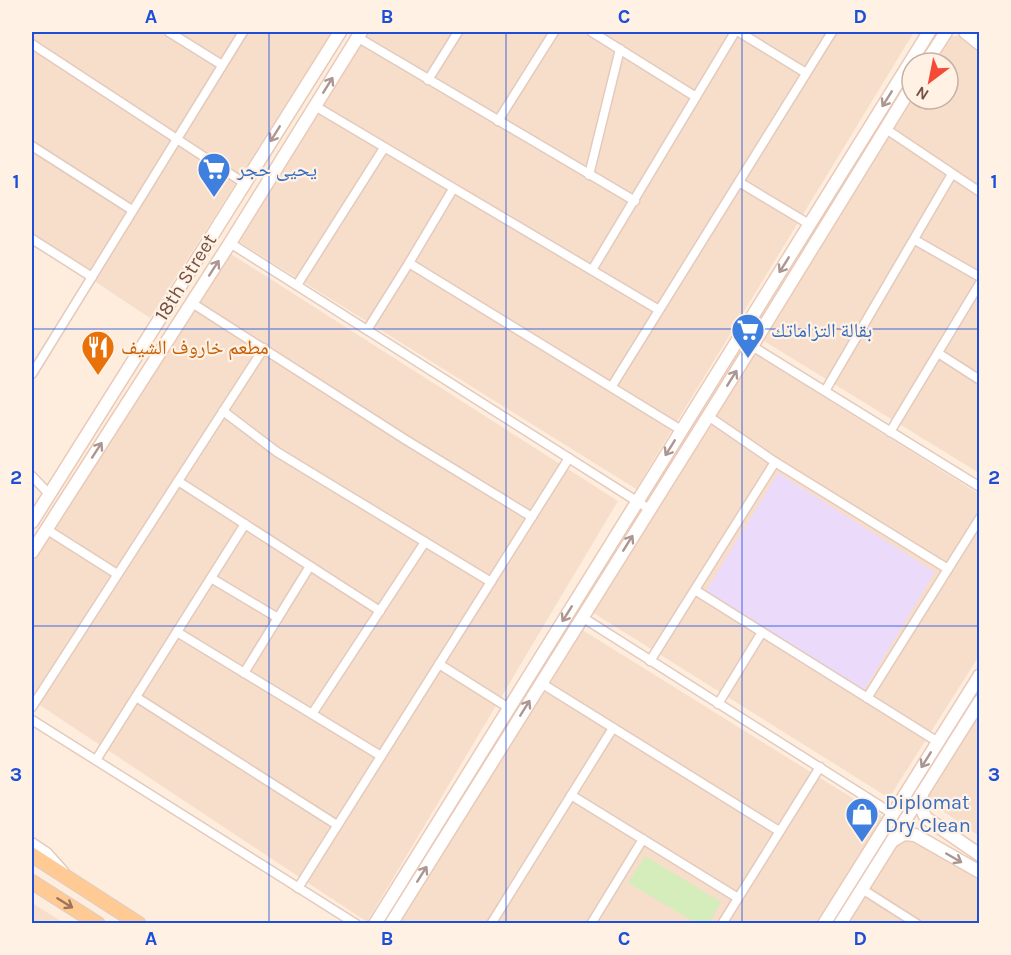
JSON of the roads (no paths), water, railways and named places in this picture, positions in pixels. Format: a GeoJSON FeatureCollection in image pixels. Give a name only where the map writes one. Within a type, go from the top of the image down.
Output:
{"type":"FeatureCollection","features":[{"type":"Feature","properties":{"kind":"main road"},"geometry":{"type":"LineString","coordinates":[[32,855],[140,924]]}},
{"type":"Feature","properties":{"kind":"main road"},"geometry":{"type":"LineString","coordinates":[[32,882],[98,924]]}},
{"type":"Feature","properties":{"kind":"street"},"geometry":{"type":"LineString","coordinates":[[169,32],[222,65]]}},
{"type":"Feature","properties":{"kind":"street"},"geometry":{"type":"LineString","coordinates":[[32,374],[243,32]]}},
{"type":"Feature","properties":{"kind":"street","name":"18th Street"},"geometry":{"type":"LineString","coordinates":[[32,522],[340,32]]}},
{"type":"Feature","properties":{"kind":"street"},"geometry":{"type":"LineString","coordinates":[[428,80],[458,32]]}},
{"type":"Feature","properties":{"kind":"street"},"geometry":{"type":"LineString","coordinates":[[498,121],[555,32]]}},
{"type":"Feature","properties":{"kind":"street"},"geometry":{"type":"LineString","coordinates":[[592,32],[696,97]]}},
{"type":"Feature","properties":{"kind":"street"},"geometry":{"type":"LineString","coordinates":[[591,270],[737,32],[806,73]]}},
{"type":"Feature","properties":{"kind":"street"},"geometry":{"type":"LineString","coordinates":[[612,386],[832,32]]}},
{"type":"Feature","properties":{"kind":"street"},"geometry":{"type":"LineString","coordinates":[[375,924],[929,32]]}},
{"type":"Feature","properties":{"kind":"street"},"geometry":{"type":"LineString","coordinates":[[934,51],[946,32]]}},
{"type":"Feature","properties":{"kind":"street"},"geometry":{"type":"LineString","coordinates":[[964,32],[980,44]]}},
{"type":"Feature","properties":{"kind":"street"},"geometry":{"type":"LineString","coordinates":[[32,552],[230,243],[359,34],[428,80],[634,201]]}},
{"type":"Feature","properties":{"kind":"street"},"geometry":{"type":"LineString","coordinates":[[32,44],[244,183]]}},
{"type":"Feature","properties":{"kind":"street"},"geometry":{"type":"LineString","coordinates":[[589,175],[620,49]]}},
{"type":"Feature","properties":{"kind":"street"},"geometry":{"type":"LineString","coordinates":[[315,106],[659,310]]}},
{"type":"Feature","properties":{"kind":"street"},"geometry":{"type":"LineString","coordinates":[[391,924],[900,106]]}},
{"type":"Feature","properties":{"kind":"street"},"geometry":{"type":"LineString","coordinates":[[886,129],[980,192]]}},
{"type":"Feature","properties":{"kind":"street"},"geometry":{"type":"LineString","coordinates":[[32,146],[132,210]]}},
{"type":"Feature","properties":{"kind":"street"},"geometry":{"type":"LineString","coordinates":[[297,285],[384,148]]}},
{"type":"Feature","properties":{"kind":"street"},"geometry":{"type":"LineString","coordinates":[[825,391],[952,174]]}},
{"type":"Feature","properties":{"kind":"street"},"geometry":{"type":"LineString","coordinates":[[739,182],[809,224]]}},
{"type":"Feature","properties":{"kind":"street"},"geometry":{"type":"LineString","coordinates":[[367,330],[453,189]]}},
{"type":"Feature","properties":{"kind":"street"},"geometry":{"type":"LineString","coordinates":[[32,239],[92,278]]}},
{"type":"Feature","properties":{"kind":"street"},"geometry":{"type":"LineString","coordinates":[[915,240],[980,278]]}},
{"type":"Feature","properties":{"kind":"street"},"geometry":{"type":"LineString","coordinates":[[230,243],[649,509]]}},
{"type":"Feature","properties":{"kind":"street"},"geometry":{"type":"LineString","coordinates":[[409,263],[681,430]]}},
{"type":"Feature","properties":{"kind":"street"},"geometry":{"type":"LineString","coordinates":[[890,432],[980,283]]}},
{"type":"Feature","properties":{"kind":"street"},"geometry":{"type":"LineString","coordinates":[[192,303],[406,440],[532,517]]}},
{"type":"Feature","properties":{"kind":"street"},"geometry":{"type":"LineString","coordinates":[[752,346],[980,488]]}},
{"type":"Feature","properties":{"kind":"street"},"geometry":{"type":"LineString","coordinates":[[32,707],[264,348]]}},
{"type":"Feature","properties":{"kind":"street"},"geometry":{"type":"LineString","coordinates":[[938,353],[980,380]]}},
{"type":"Feature","properties":{"kind":"street"},"geometry":{"type":"LineString","coordinates":[[223,411],[277,452],[491,582]]}},
{"type":"Feature","properties":{"kind":"street"},"geometry":{"type":"LineString","coordinates":[[708,416],[775,462],[948,569]]}},
{"type":"Feature","properties":{"kind":"street"},"geometry":{"type":"LineString","coordinates":[[83,440],[73,469],[46,513],[43,524],[46,529],[117,574]]}},
{"type":"Feature","properties":{"kind":"street"},"geometry":{"type":"LineString","coordinates":[[298,888],[568,458]]}},
{"type":"Feature","properties":{"kind":"street"},"geometry":{"type":"LineString","coordinates":[[650,661],[775,462]]}},
{"type":"Feature","properties":{"kind":"street"},"geometry":{"type":"LineString","coordinates":[[32,476],[49,494]]}},
{"type":"Feature","properties":{"kind":"street"},"geometry":{"type":"LineString","coordinates":[[178,481],[380,611]]}},
{"type":"Feature","properties":{"kind":"street"},"geometry":{"type":"LineString","coordinates":[[867,698],[980,518]]}},
{"type":"Feature","properties":{"kind":"street"},"geometry":{"type":"LineString","coordinates":[[96,760],[245,524]]}},
{"type":"Feature","properties":{"kind":"street"},"geometry":{"type":"LineString","coordinates":[[312,714],[425,542]]}},
{"type":"Feature","properties":{"kind":"street"},"geometry":{"type":"LineString","coordinates":[[244,673],[310,566]]}},
{"type":"Feature","properties":{"kind":"street"},"geometry":{"type":"LineString","coordinates":[[211,578],[278,618]]}},
{"type":"Feature","properties":{"kind":"street"},"geometry":{"type":"LineString","coordinates":[[695,590],[938,742]]}},
{"type":"Feature","properties":{"kind":"street"},"geometry":{"type":"LineString","coordinates":[[582,617],[893,814]]}},
{"type":"Feature","properties":{"kind":"street"},"geometry":{"type":"LineString","coordinates":[[177,632],[381,756]]}},
{"type":"Feature","properties":{"kind":"street"},"geometry":{"type":"LineString","coordinates":[[718,704],[762,632]]}},
{"type":"Feature","properties":{"kind":"street"},"geometry":{"type":"LineString","coordinates":[[439,664],[509,708]]}},
{"type":"Feature","properties":{"kind":"street"},"geometry":{"type":"LineString","coordinates":[[824,924],[980,675]]}},
{"type":"Feature","properties":{"kind":"street"},"geometry":{"type":"LineString","coordinates":[[541,683],[779,831]]}},
{"type":"Feature","properties":{"kind":"street"},"geometry":{"type":"LineString","coordinates":[[136,697],[337,825]]}},
{"type":"Feature","properties":{"kind":"street"},"geometry":{"type":"LineString","coordinates":[[840,924],[980,701]]}},
{"type":"Feature","properties":{"kind":"street"},"geometry":{"type":"LineString","coordinates":[[32,720],[356,924]]}},
{"type":"Feature","properties":{"kind":"street"},"geometry":{"type":"LineString","coordinates":[[491,924],[613,728]]}},
{"type":"Feature","properties":{"kind":"street"},"geometry":{"type":"LineString","coordinates":[[722,924],[820,767]]}},
{"type":"Feature","properties":{"kind":"street"},"geometry":{"type":"LineString","coordinates":[[922,794],[920,802],[923,814],[932,824],[980,855]]}},
{"type":"Feature","properties":{"kind":"street"},"geometry":{"type":"LineString","coordinates":[[571,795],[738,898]]}},
{"type":"Feature","properties":{"kind":"street"},"geometry":{"type":"LineString","coordinates":[[922,839],[919,832],[921,825],[932,824]]}},
{"type":"Feature","properties":{"kind":"street"},"geometry":{"type":"LineString","coordinates":[[891,842],[904,834],[922,839],[980,872]]}},
{"type":"Feature","properties":{"kind":"street"},"geometry":{"type":"LineString","coordinates":[[879,836],[858,885],[917,924]]}},
{"type":"Feature","properties":{"kind":"street"},"geometry":{"type":"LineString","coordinates":[[591,924],[643,839]]}},
{"type":"Feature","properties":{"kind":"street"},"geometry":{"type":"LineString","coordinates":[[32,842],[47,852],[74,883]]}},
{"type":"Feature","properties":{"kind":"place","name":"يحيى حجر"},"geometry":{"type":"Point","coordinates":[214,198]}},
{"type":"Feature","properties":{"kind":"place","name":"بقالة التزاماتك"},"geometry":{"type":"Point","coordinates":[748,359]}},
{"type":"Feature","properties":{"kind":"place","name":"مطعم خاروف الشيف"},"geometry":{"type":"Point","coordinates":[98,376]}},
{"type":"Feature","properties":{"kind":"place","name":"Diplomat Dry Clean"},"geometry":{"type":"Point","coordinates":[862,843]}}]}
